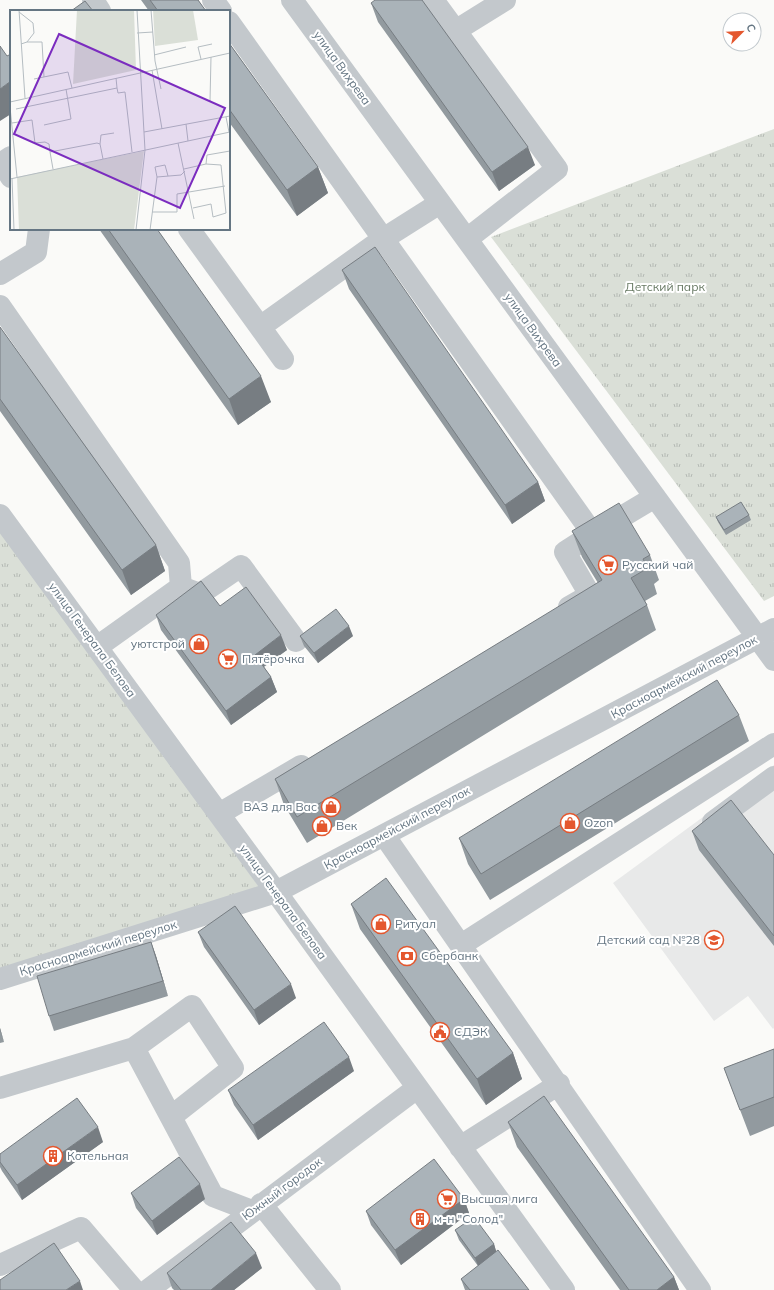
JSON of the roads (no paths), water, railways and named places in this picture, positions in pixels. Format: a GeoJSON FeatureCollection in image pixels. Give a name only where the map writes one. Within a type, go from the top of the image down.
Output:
{"type":"FeatureCollection","features":[{"type":"Feature","properties":{"kind":"street"},"geometry":{"type":"LineString","coordinates":[[93,0],[99,10]]}},
{"type":"Feature","properties":{"kind":"street"},"geometry":{"type":"LineString","coordinates":[[213,0],[220,10]]}},
{"type":"Feature","properties":{"kind":"street","name":"улица Вихрева"},"geometry":{"type":"LineString","coordinates":[[292,0],[655,497],[766,634],[774,660]]}},
{"type":"Feature","properties":{"kind":"street"},"geometry":{"type":"LineString","coordinates":[[433,0],[557,169],[467,240]]}},
{"type":"Feature","properties":{"kind":"street"},"geometry":{"type":"LineString","coordinates":[[456,31],[505,0]]}},
{"type":"Feature","properties":{"kind":"street"},"geometry":{"type":"LineString","coordinates":[[230,23],[593,534]]}},
{"type":"Feature","properties":{"kind":"street"},"geometry":{"type":"LineString","coordinates":[[10,158],[2,163],[10,175]]}},
{"type":"Feature","properties":{"kind":"street"},"geometry":{"type":"LineString","coordinates":[[260,327],[383,239],[440,203]]}},
{"type":"Feature","properties":{"kind":"street"},"geometry":{"type":"LineString","coordinates":[[0,274],[36,252],[39,230]]}},
{"type":"Feature","properties":{"kind":"street"},"geometry":{"type":"LineString","coordinates":[[190,230],[282,359]]}},
{"type":"Feature","properties":{"kind":"street"},"geometry":{"type":"LineString","coordinates":[[0,306],[178,563],[181,587]]}},
{"type":"Feature","properties":{"kind":"street"},"geometry":{"type":"LineString","coordinates":[[548,619],[590,595],[565,552],[655,497]]}},
{"type":"Feature","properties":{"kind":"street","name":"улица Генерала Белова"},"geometry":{"type":"LineString","coordinates":[[0,515],[276,892],[564,1290]]}},
{"type":"Feature","properties":{"kind":"street"},"geometry":{"type":"LineString","coordinates":[[181,587],[200,594],[241,566],[296,642]]}},
{"type":"Feature","properties":{"kind":"street"},"geometry":{"type":"LineString","coordinates":[[97,647],[181,587]]}},
{"type":"Feature","properties":{"kind":"street","name":"Красноармейский переулок"},"geometry":{"type":"LineString","coordinates":[[0,979],[276,892],[766,634]]}},
{"type":"Feature","properties":{"kind":"street"},"geometry":{"type":"LineString","coordinates":[[461,945],[774,744]]}},
{"type":"Feature","properties":{"kind":"street"},"geometry":{"type":"LineString","coordinates":[[219,814],[315,757]]}},
{"type":"Feature","properties":{"kind":"street"},"geometry":{"type":"LineString","coordinates":[[713,822],[774,777]]}},
{"type":"Feature","properties":{"kind":"street"},"geometry":{"type":"LineString","coordinates":[[384,835],[559,1084],[700,1290]]}},
{"type":"Feature","properties":{"kind":"street"},"geometry":{"type":"LineString","coordinates":[[0,1088],[134,1048],[192,1006],[233,1068],[172,1116]]}},
{"type":"Feature","properties":{"kind":"street"},"geometry":{"type":"LineString","coordinates":[[134,1048],[172,1116],[213,1196],[257,1207],[330,1290]]}},
{"type":"Feature","properties":{"kind":"street"},"geometry":{"type":"LineString","coordinates":[[460,1147],[559,1084]]}},
{"type":"Feature","properties":{"kind":"street","name":"Южный городок"},"geometry":{"type":"LineString","coordinates":[[148,1290],[417,1088]]}},
{"type":"Feature","properties":{"kind":"street"},"geometry":{"type":"LineString","coordinates":[[0,1265],[81,1228],[134,1290]]}},
{"type":"Feature","properties":{"kind":"place","name":"Русский чай"},"geometry":{"type":"Point","coordinates":[608,565]}},
{"type":"Feature","properties":{"kind":"place","name":"уютстрой"},"geometry":{"type":"Point","coordinates":[199,644]}},
{"type":"Feature","properties":{"kind":"place","name":"Пятёрочка"},"geometry":{"type":"Point","coordinates":[228,659]}},
{"type":"Feature","properties":{"kind":"place","name":"ВАЗ для Вас"},"geometry":{"type":"Point","coordinates":[331,807]}},
{"type":"Feature","properties":{"kind":"place","name":"Ozon"},"geometry":{"type":"Point","coordinates":[570,823]}},
{"type":"Feature","properties":{"kind":"place","name":"Век"},"geometry":{"type":"Point","coordinates":[322,826]}},
{"type":"Feature","properties":{"kind":"place","name":"Ритуал"},"geometry":{"type":"Point","coordinates":[381,924]}},
{"type":"Feature","properties":{"kind":"place","name":"Детский сад №28"},"geometry":{"type":"Point","coordinates":[714,940]}},
{"type":"Feature","properties":{"kind":"place","name":"Сбербанк"},"geometry":{"type":"Point","coordinates":[407,956]}},
{"type":"Feature","properties":{"kind":"place","name":"СДЭК"},"geometry":{"type":"Point","coordinates":[440,1032]}},
{"type":"Feature","properties":{"kind":"place","name":"Котельная"},"geometry":{"type":"Point","coordinates":[53,1156]}},
{"type":"Feature","properties":{"kind":"place","name":"Высшая лига"},"geometry":{"type":"Point","coordinates":[447,1199]}},
{"type":"Feature","properties":{"kind":"place","name":"м-н \"Солод\""},"geometry":{"type":"Point","coordinates":[420,1219]}},
{"type":"Feature","properties":{"kind":"park label","name":"Детский парк"},"geometry":{"type":"Point","coordinates":[665,287]}}]}
